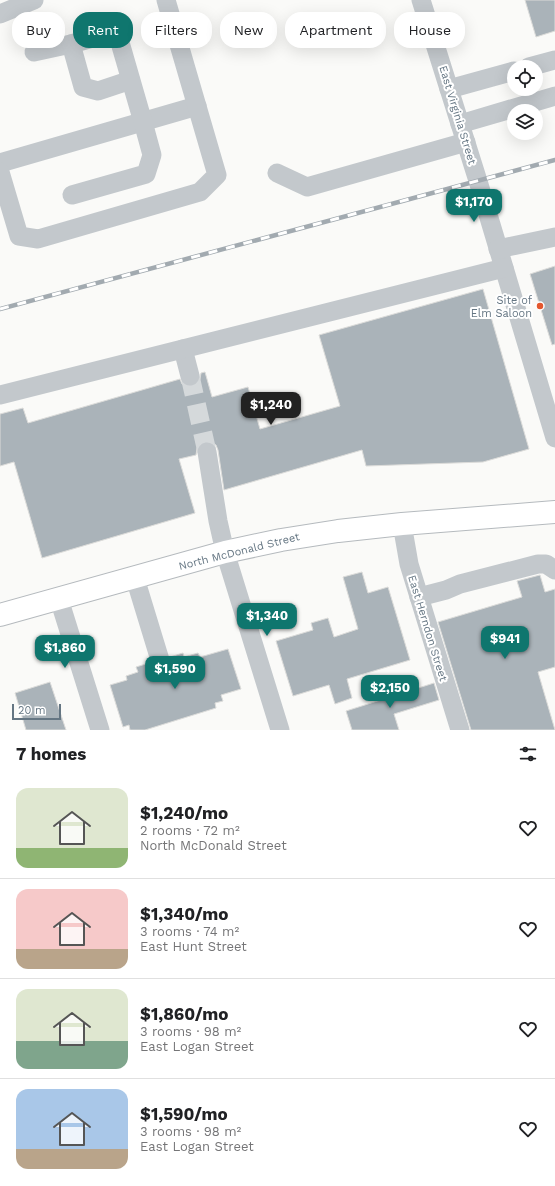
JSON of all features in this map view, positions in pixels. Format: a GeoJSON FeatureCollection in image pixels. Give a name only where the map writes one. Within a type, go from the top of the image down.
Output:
{"type":"FeatureCollection","features":[{"type":"Feature","properties":{"kind":"main road","name":"North McDonald Street"},"geometry":{"type":"LineString","coordinates":[[0,615],[225,552],[300,536],[402,524],[555,512]]}},
{"type":"Feature","properties":{"kind":"street"},"geometry":{"type":"LineString","coordinates":[[0,14],[34,0]]}},
{"type":"Feature","properties":{"kind":"street"},"geometry":{"type":"LineString","coordinates":[[0,172],[19,236],[38,239],[200,192],[217,175],[166,0]]}},
{"type":"Feature","properties":{"kind":"street","name":"East Virginia Street"},"geometry":{"type":"LineString","coordinates":[[422,0],[555,438]]}},
{"type":"Feature","properties":{"kind":"street"},"geometry":{"type":"LineString","coordinates":[[34,52],[107,34],[119,39],[144,122],[152,155],[146,174],[72,195]]}},
{"type":"Feature","properties":{"kind":"street"},"geometry":{"type":"LineString","coordinates":[[70,44],[83,87],[98,91],[131,80]]}},
{"type":"Feature","properties":{"kind":"street"},"geometry":{"type":"LineString","coordinates":[[543,63],[555,60]]}},
{"type":"Feature","properties":{"kind":"street"},"geometry":{"type":"LineString","coordinates":[[450,89],[507,73]]}},
{"type":"Feature","properties":{"kind":"street"},"geometry":{"type":"LineString","coordinates":[[460,124],[555,96]]}},
{"type":"Feature","properties":{"kind":"street"},"geometry":{"type":"LineString","coordinates":[[0,163],[197,106]]}},
{"type":"Feature","properties":{"kind":"street"},"geometry":{"type":"LineString","coordinates":[[277,173],[307,187],[466,142]]}},
{"type":"Feature","properties":{"kind":"street"},"geometry":{"type":"LineString","coordinates":[[498,249],[555,237]]}},
{"type":"Feature","properties":{"kind":"street"},"geometry":{"type":"LineString","coordinates":[[0,395],[504,268]]}},
{"type":"Feature","properties":{"kind":"street"},"geometry":{"type":"LineString","coordinates":[[183,350],[190,376]]}},
{"type":"Feature","properties":{"kind":"street"},"geometry":{"type":"LineString","coordinates":[[207,452],[218,521],[225,552],[280,730]]}},
{"type":"Feature","properties":{"kind":"street","name":"East Herndon Street"},"geometry":{"type":"LineString","coordinates":[[402,524],[406,553],[460,730]]}},
{"type":"Feature","properties":{"kind":"street"},"geometry":{"type":"LineString","coordinates":[[419,597],[446,590],[460,584],[538,564],[546,564],[555,570]]}},
{"type":"Feature","properties":{"kind":"street"},"geometry":{"type":"LineString","coordinates":[[135,578],[160,660]]}},
{"type":"Feature","properties":{"kind":"street"},"geometry":{"type":"LineString","coordinates":[[59,599],[100,730]]}},
{"type":"Feature","properties":{"kind":"building"},"geometry":{"type":"Polygon","coordinates":[[[525,0],[555,0],[555,31],[536,37],[525,0]]]}},
{"type":"Feature","properties":{"kind":"building"},"geometry":{"type":"Polygon","coordinates":[[[555,266],[555,344],[552,345],[530,274],[555,266]]]}},
{"type":"Feature","properties":{"kind":"building"},"geometry":{"type":"Polygon","coordinates":[[[483,289],[529,449],[483,462],[366,466],[362,450],[224,490],[218,450],[216,445],[205,441],[200,443],[197,448],[196,455],[179,459],[195,513],[42,558],[14,462],[0,466],[0,414],[23,408],[28,423],[180,379],[182,384],[193,386],[198,384],[201,373],[205,372],[212,397],[248,387],[260,429],[340,406],[319,335],[483,289]]]}},
{"type":"Feature","properties":{"kind":"building"},"geometry":{"type":"Polygon","coordinates":[[[362,572],[368,593],[388,587],[410,660],[347,679],[352,698],[335,704],[329,685],[293,696],[276,641],[313,630],[311,623],[328,618],[334,637],[358,629],[343,577],[362,572]]]}},
{"type":"Feature","properties":{"kind":"building"},"geometry":{"type":"Polygon","coordinates":[[[540,575],[545,592],[555,589],[555,667],[538,672],[555,730],[471,730],[438,622],[522,597],[517,581],[540,575]]]}},
{"type":"Feature","properties":{"kind":"building"},"geometry":{"type":"Polygon","coordinates":[[[228,649],[241,689],[221,695],[223,701],[215,703],[216,708],[145,730],[130,730],[129,725],[123,727],[110,685],[127,680],[126,676],[138,672],[136,667],[149,663],[157,671],[163,671],[171,662],[170,657],[183,653],[184,657],[198,653],[200,657],[228,649]]]}},
{"type":"Feature","properties":{"kind":"building"},"geometry":{"type":"Polygon","coordinates":[[[50,682],[66,730],[26,730],[15,693],[50,682]]]}},
{"type":"Feature","properties":{"kind":"building"},"geometry":{"type":"Polygon","coordinates":[[[434,683],[439,700],[394,714],[399,730],[352,730],[346,711],[434,683]]]}},
{"type":"Feature","properties":{"kind":"tunnel"},"geometry":{"type":"LineString","coordinates":[[190,376],[207,452]]}},
{"type":"Feature","properties":{"kind":"railway"},"geometry":{"type":"LineString","coordinates":[[0,309],[555,160]]}},
{"type":"Feature","properties":{"kind":"place","name":"Site of Elm Saloon"},"geometry":{"type":"Point","coordinates":[540,306]}}]}
